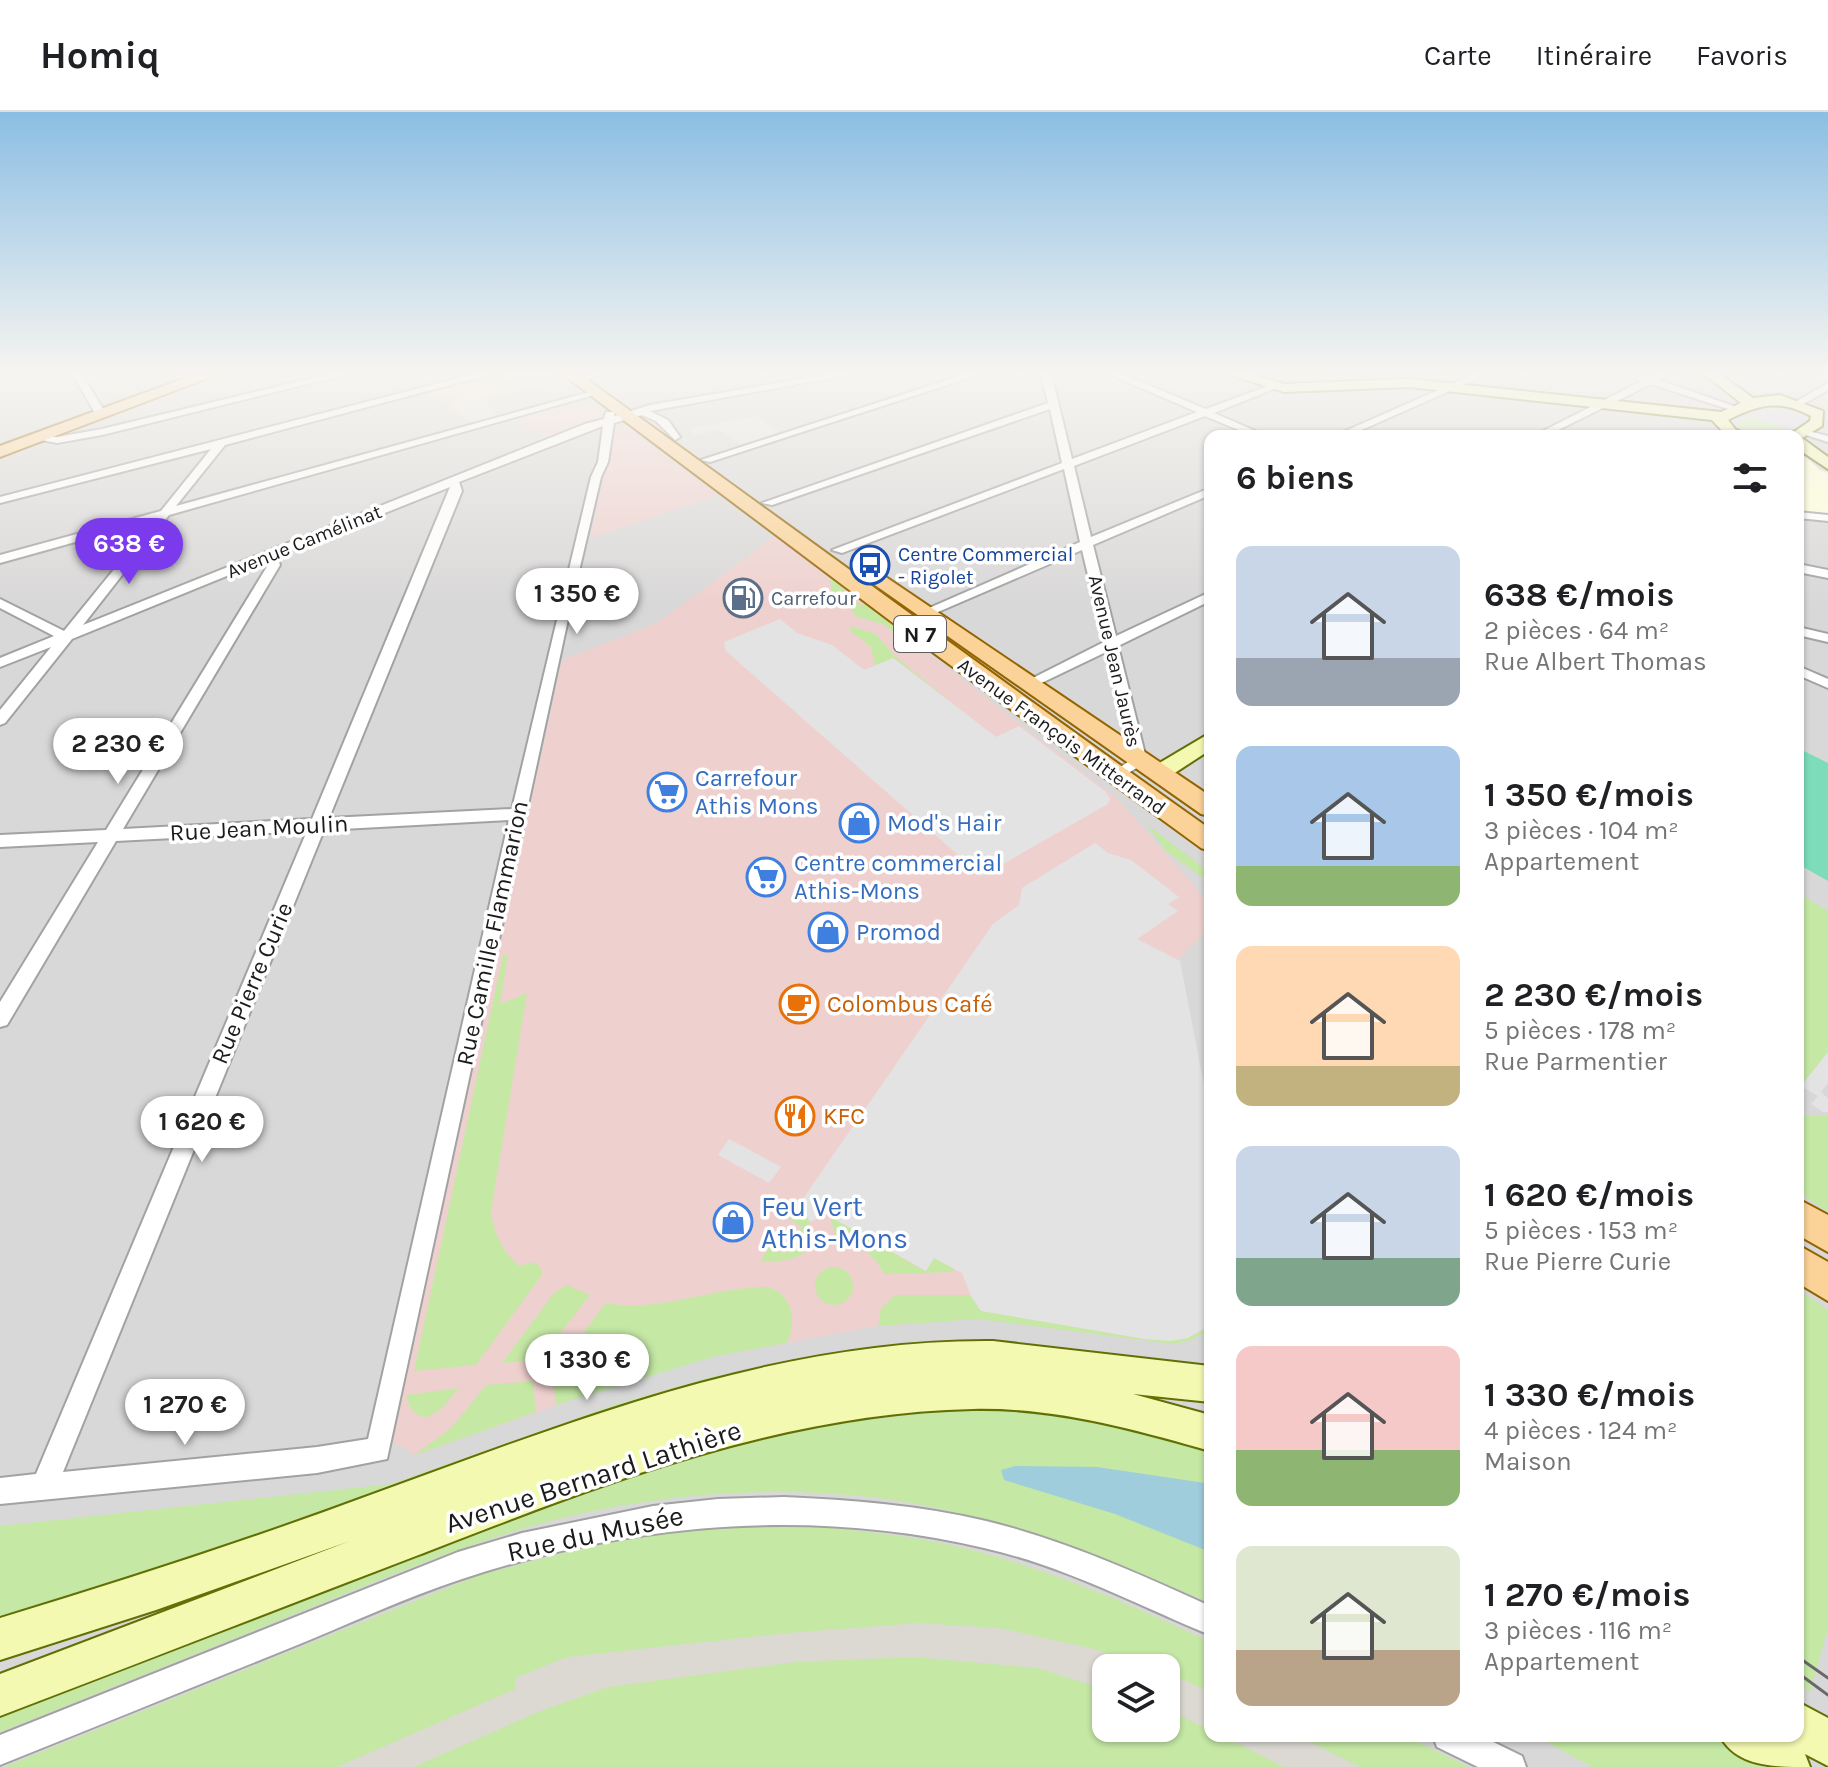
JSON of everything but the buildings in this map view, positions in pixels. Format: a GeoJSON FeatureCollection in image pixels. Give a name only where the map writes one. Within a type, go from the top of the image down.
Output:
{"type":"FeatureCollection","features":[{"type":"Feature","properties":{"kind":"main road","name":"Avenue François Mitterrand"},"geometry":{"type":"LineString","coordinates":[[675,450],[912,628],[1204,838]]}},
{"type":"Feature","properties":{"kind":"main road","name":"N 7"},"geometry":{"type":"LineString","coordinates":[[693,450],[1204,804]]}},
{"type":"Feature","properties":{"kind":"main road"},"geometry":{"type":"LineString","coordinates":[[1149,768],[1204,743]]}},
{"type":"Feature","properties":{"kind":"main road"},"geometry":{"type":"LineString","coordinates":[[1804,1219],[1828,1235]]}},
{"type":"Feature","properties":{"kind":"main road"},"geometry":{"type":"LineString","coordinates":[[1804,1266],[1828,1283]]}},
{"type":"Feature","properties":{"kind":"main road","name":"Avenue Bernard Lathière"},"geometry":{"type":"LineString","coordinates":[[0,1639],[185,1582],[623,1422],[776,1382],[875,1365],[964,1358],[1012,1359],[1145,1380],[1204,1384]]}},
{"type":"Feature","properties":{"kind":"main road","name":"Avenue Bernard Lathière"},"geometry":{"type":"LineString","coordinates":[[0,1695],[575,1476],[729,1428],[873,1400],[974,1391],[1027,1394],[1133,1411],[1204,1431]]}},
{"type":"Feature","properties":{"kind":"main road"},"geometry":{"type":"LineString","coordinates":[[1804,1728],[1828,1744]]}},
{"type":"Feature","properties":{"kind":"main road"},"geometry":{"type":"LineString","coordinates":[[1751,1742],[1788,1767]]}},
{"type":"Feature","properties":{"kind":"street"},"geometry":{"type":"LineString","coordinates":[[0,500],[193,450]]}},
{"type":"Feature","properties":{"kind":"street"},"geometry":{"type":"LineString","coordinates":[[0,720],[215,450]]}},
{"type":"Feature","properties":{"kind":"street"},"geometry":{"type":"LineString","coordinates":[[0,559],[393,450]]}},
{"type":"Feature","properties":{"kind":"street","name":"Avenue Camélinat"},"geometry":{"type":"LineString","coordinates":[[0,663],[530,450]]}},
{"type":"Feature","properties":{"kind":"street","name":"Rue Camille Flammarion"},"geometry":{"type":"LineString","coordinates":[[44,1486],[317,1460],[378,1450],[564,610],[606,450]]}},
{"type":"Feature","properties":{"kind":"street"},"geometry":{"type":"LineString","coordinates":[[706,460],[737,450]]}},
{"type":"Feature","properties":{"kind":"street"},"geometry":{"type":"LineString","coordinates":[[768,503],[921,450]]}},
{"type":"Feature","properties":{"kind":"street","name":"Avenue Jean Jaurès"},"geometry":{"type":"LineString","coordinates":[[1065,450],[1111,644],[1149,768]]}},
{"type":"Feature","properties":{"kind":"street"},"geometry":{"type":"LineString","coordinates":[[838,550],[1103,450]]}},
{"type":"Feature","properties":{"kind":"street","name":"Rue Pierre Curie"},"geometry":{"type":"LineString","coordinates":[[44,1486],[456,491],[456,485],[451,483]]}},
{"type":"Feature","properties":{"kind":"street"},"geometry":{"type":"LineString","coordinates":[[926,612],[1204,494]]}},
{"type":"Feature","properties":{"kind":"street"},"geometry":{"type":"LineString","coordinates":[[1804,516],[1828,518]]}},
{"type":"Feature","properties":{"kind":"street"},"geometry":{"type":"LineString","coordinates":[[0,1019],[274,565],[271,555]]}},
{"type":"Feature","properties":{"kind":"street"},"geometry":{"type":"LineString","coordinates":[[1804,569],[1828,574]]}},
{"type":"Feature","properties":{"kind":"street"},"geometry":{"type":"LineString","coordinates":[[1028,684],[1204,599]]}},
{"type":"Feature","properties":{"kind":"street"},"geometry":{"type":"LineString","coordinates":[[0,603],[66,637]]}},
{"type":"Feature","properties":{"kind":"street"},"geometry":{"type":"LineString","coordinates":[[1804,632],[1828,638]]}},
{"type":"Feature","properties":{"kind":"street"},"geometry":{"type":"LineString","coordinates":[[1804,673],[1828,684]]}},
{"type":"Feature","properties":{"kind":"street"},"geometry":{"type":"LineString","coordinates":[[1125,782],[1149,768]]}},
{"type":"Feature","properties":{"kind":"street","name":"Rue Jean Moulin"},"geometry":{"type":"LineString","coordinates":[[0,841],[519,814]]}},
{"type":"Feature","properties":{"kind":"street"},"geometry":{"type":"LineString","coordinates":[[0,1491],[44,1486]]}},
{"type":"Feature","properties":{"kind":"street","name":"Rue du Musée"},"geometry":{"type":"LineString","coordinates":[[0,1750],[458,1566],[580,1531],[680,1514],[752,1509],[841,1512],[972,1532],[1079,1565],[1204,1618]]}},
{"type":"Feature","properties":{"kind":"street"},"geometry":{"type":"LineString","coordinates":[[1460,1742],[1511,1767]]}},
{"type":"Feature","properties":{"kind":"shaded area"},"geometry":{"type":"Polygon","coordinates":[[[0,450],[1204,450],[1204,1672],[1180,1660],[1180,1654],[1092,1654],[1092,1663],[61,1767],[0,1767],[0,450]]]}},
{"type":"Feature","properties":{"kind":"shaded area"},"geometry":{"type":"Polygon","coordinates":[[[610,450],[657,450],[719,495],[590,538],[610,450]]]}},
{"type":"Feature","properties":{"kind":"shaded area"},"geometry":{"type":"Polygon","coordinates":[[[1804,450],[1828,450],[1828,1767],[1396,1767],[1346,1742],[1804,1742],[1804,450]]]}},
{"type":"Feature","properties":{"kind":"shaded area"},"geometry":{"type":"Polygon","coordinates":[[[1804,455],[1828,473],[1828,516],[1804,512],[1804,455]]]}},
{"type":"Feature","properties":{"kind":"shaded area"},"geometry":{"type":"Polygon","coordinates":[[[775,536],[1117,798],[1204,897],[1204,934],[1179,958],[1204,1085],[1204,1333],[1173,1344],[978,1319],[878,1326],[716,1356],[626,1381],[414,1455],[391,1440],[562,660],[657,623],[775,536]]]}},
{"type":"Feature","properties":{"kind":"shaded area"},"geometry":{"type":"Polygon","coordinates":[[[780,619],[797,633],[832,645],[864,670],[893,658],[996,737],[1019,726],[1106,792],[1110,799],[1108,804],[982,876],[726,651],[724,642],[780,619]]]}},
{"type":"Feature","properties":{"kind":"shaded area"},"geometry":{"type":"Polygon","coordinates":[[[1095,843],[1108,853],[1131,860],[1179,897],[1168,904],[1178,911],[1137,939],[1180,961],[1204,1085],[1204,1329],[1188,1338],[1170,1341],[1145,1339],[981,1311],[962,1273],[934,1258],[926,1271],[838,1221],[832,1211],[810,1222],[800,1203],[993,924],[1019,905],[1022,888],[1095,843]]]}},
{"type":"Feature","properties":{"kind":"shaded area"},"geometry":{"type":"Polygon","coordinates":[[[1828,1052],[1828,1083],[1821,1092],[1828,1098],[1828,1112],[1811,1104],[1818,1096],[1804,1088],[1804,1082],[1828,1052]]]}},
{"type":"Feature","properties":{"kind":"shaded area"},"geometry":{"type":"Polygon","coordinates":[[[729,1139],[781,1167],[769,1183],[718,1155],[729,1139]]]}},
{"type":"Feature","properties":{"kind":"shaded area"},"geometry":{"type":"Polygon","coordinates":[[[680,1548],[1122,1654],[1092,1654],[1092,1742],[1180,1742],[1180,1668],[1204,1674],[1204,1742],[1346,1742],[1396,1767],[61,1767],[680,1548]]]}},
{"type":"Feature","properties":{"kind":"green space"},"geometry":{"type":"Polygon","coordinates":[[[830,576],[861,605],[867,604],[930,651],[921,655],[885,625],[855,616],[849,604],[832,598],[830,576]]]}},
{"type":"Feature","properties":{"kind":"green space"},"geometry":{"type":"Polygon","coordinates":[[[851,626],[876,634],[895,656],[954,704],[894,658],[875,666],[871,647],[850,631],[851,626]]]}},
{"type":"Feature","properties":{"kind":"green space"},"geometry":{"type":"Polygon","coordinates":[[[1804,751],[1828,763],[1828,881],[1804,867],[1804,751]]]}},
{"type":"Feature","properties":{"kind":"green space"},"geometry":{"type":"Polygon","coordinates":[[[1147,825],[1204,868],[1204,879],[1166,851],[1147,825]]]}},
{"type":"Feature","properties":{"kind":"green space"},"geometry":{"type":"Polygon","coordinates":[[[1804,897],[1828,911],[1828,1052],[1804,1082],[1804,897]]]}},
{"type":"Feature","properties":{"kind":"green space"},"geometry":{"type":"Polygon","coordinates":[[[508,954],[500,1004],[527,993],[491,1212],[494,1228],[508,1255],[519,1266],[533,1262],[541,1268],[542,1275],[476,1365],[414,1371],[503,955],[508,954]]]}},
{"type":"Feature","properties":{"kind":"green space"},"geometry":{"type":"Polygon","coordinates":[[[1804,1115],[1828,1115],[1828,1212],[1804,1196],[1804,1115]]]}},
{"type":"Feature","properties":{"kind":"green space"},"geometry":{"type":"Polygon","coordinates":[[[795,1199],[798,1199],[810,1228],[809,1247],[792,1258],[760,1262],[769,1246],[784,1254],[802,1227],[788,1218],[795,1209],[795,1199]]]}},
{"type":"Feature","properties":{"kind":"green space"},"geometry":{"type":"Polygon","coordinates":[[[834,1212],[839,1222],[925,1271],[934,1258],[955,1269],[952,1272],[884,1274],[864,1250],[836,1238],[830,1215],[834,1212]]]}},
{"type":"Feature","properties":{"kind":"green space"},"geometry":{"type":"Polygon","coordinates":[[[834,1267],[847,1273],[853,1286],[847,1299],[834,1305],[821,1299],[815,1286],[821,1273],[834,1267]]]}},
{"type":"Feature","properties":{"kind":"green space"},"geometry":{"type":"Polygon","coordinates":[[[567,1285],[590,1295],[539,1360],[502,1363],[554,1293],[567,1285]]]}},
{"type":"Feature","properties":{"kind":"green space"},"geometry":{"type":"Polygon","coordinates":[[[767,1287],[782,1295],[790,1309],[792,1326],[787,1343],[716,1356],[556,1405],[552,1373],[606,1303],[646,1305],[767,1287]]]}},
{"type":"Feature","properties":{"kind":"green space"},"geometry":{"type":"Polygon","coordinates":[[[1804,1293],[1828,1310],[1828,1635],[1810,1692],[1804,1688],[1804,1293]]]}},
{"type":"Feature","properties":{"kind":"green space"},"geometry":{"type":"Polygon","coordinates":[[[895,1295],[970,1295],[981,1311],[1145,1339],[1179,1339],[1204,1329],[1204,1333],[1173,1344],[978,1319],[878,1326],[881,1308],[895,1295]]]}},
{"type":"Feature","properties":{"kind":"green space"},"geometry":{"type":"Polygon","coordinates":[[[761,1367],[278,1534],[0,1622],[0,1526],[391,1484],[614,1405],[711,1377],[761,1367]]]}},
{"type":"Feature","properties":{"kind":"green space"},"geometry":{"type":"Polygon","coordinates":[[[533,1381],[536,1412],[415,1455],[452,1427],[486,1385],[533,1381]]]}},
{"type":"Feature","properties":{"kind":"green space"},"geometry":{"type":"Polygon","coordinates":[[[459,1388],[441,1409],[428,1417],[413,1411],[406,1395],[459,1388]]]}},
{"type":"Feature","properties":{"kind":"green space"},"geometry":{"type":"Polygon","coordinates":[[[966,1404],[1054,1410],[1204,1448],[1204,1600],[1047,1538],[921,1505],[877,1498],[782,1492],[686,1497],[591,1512],[472,1545],[0,1732],[0,1711],[602,1479],[755,1435],[966,1404]]]}},
{"type":"Feature","properties":{"kind":"green space"},"geometry":{"type":"Polygon","coordinates":[[[777,1524],[879,1533],[976,1551],[1078,1584],[1204,1639],[1204,1689],[1180,1678],[1180,1654],[1109,1654],[999,1628],[919,1623],[788,1633],[567,1657],[515,1678],[515,1689],[337,1767],[4,1767],[479,1575],[597,1544],[674,1531],[777,1524]]]}},
{"type":"Feature","properties":{"kind":"green space"},"geometry":{"type":"Polygon","coordinates":[[[913,1657],[1038,1668],[1092,1685],[1092,1742],[1180,1742],[1180,1716],[1204,1727],[1204,1742],[1235,1742],[1284,1767],[414,1767],[538,1712],[608,1687],[796,1662],[913,1657]]]}},
{"type":"Feature","properties":{"kind":"green space"},"geometry":{"type":"Polygon","coordinates":[[[1310,1742],[1418,1742],[1469,1767],[1360,1767],[1310,1742]]]}},
{"type":"Feature","properties":{"kind":"green space"},"geometry":{"type":"Polygon","coordinates":[[[1546,1742],[1727,1742],[1764,1767],[1592,1767],[1546,1742]]]}},
{"type":"Feature","properties":{"kind":"water"},"geometry":{"type":"Polygon","coordinates":[[[1015,1466],[1097,1467],[1204,1483],[1204,1550],[1115,1514],[1004,1480],[1001,1470],[1015,1466]]]}},
{"type":"Feature","properties":{"kind":"tram line"},"geometry":{"type":"LineString","coordinates":[[1804,1661],[1828,1678]]}},
{"type":"Feature","properties":{"kind":"tram line"},"geometry":{"type":"LineString","coordinates":[[1804,1677],[1828,1695]]}},
{"type":"Feature","properties":{"kind":"place","name":"Centre Commercial - Rigolet"},"geometry":{"type":"Point","coordinates":[870,565]}},
{"type":"Feature","properties":{"kind":"place","name":"Carrefour"},"geometry":{"type":"Point","coordinates":[743,598]}},
{"type":"Feature","properties":{"kind":"place","name":"Carrefour Athis Mons"},"geometry":{"type":"Point","coordinates":[667,792]}},
{"type":"Feature","properties":{"kind":"place","name":"Mod's Hair"},"geometry":{"type":"Point","coordinates":[859,823]}},
{"type":"Feature","properties":{"kind":"place","name":"Centre commercial Athis-Mons"},"geometry":{"type":"Point","coordinates":[766,877]}},
{"type":"Feature","properties":{"kind":"place","name":"Promod"},"geometry":{"type":"Point","coordinates":[828,932]}},
{"type":"Feature","properties":{"kind":"place","name":"Colombus Café"},"geometry":{"type":"Point","coordinates":[799,1004]}},
{"type":"Feature","properties":{"kind":"place","name":"KFC"},"geometry":{"type":"Point","coordinates":[795,1116]}},
{"type":"Feature","properties":{"kind":"place","name":"Feu Vert Athis-Mons"},"geometry":{"type":"Point","coordinates":[733,1222]}}]}
